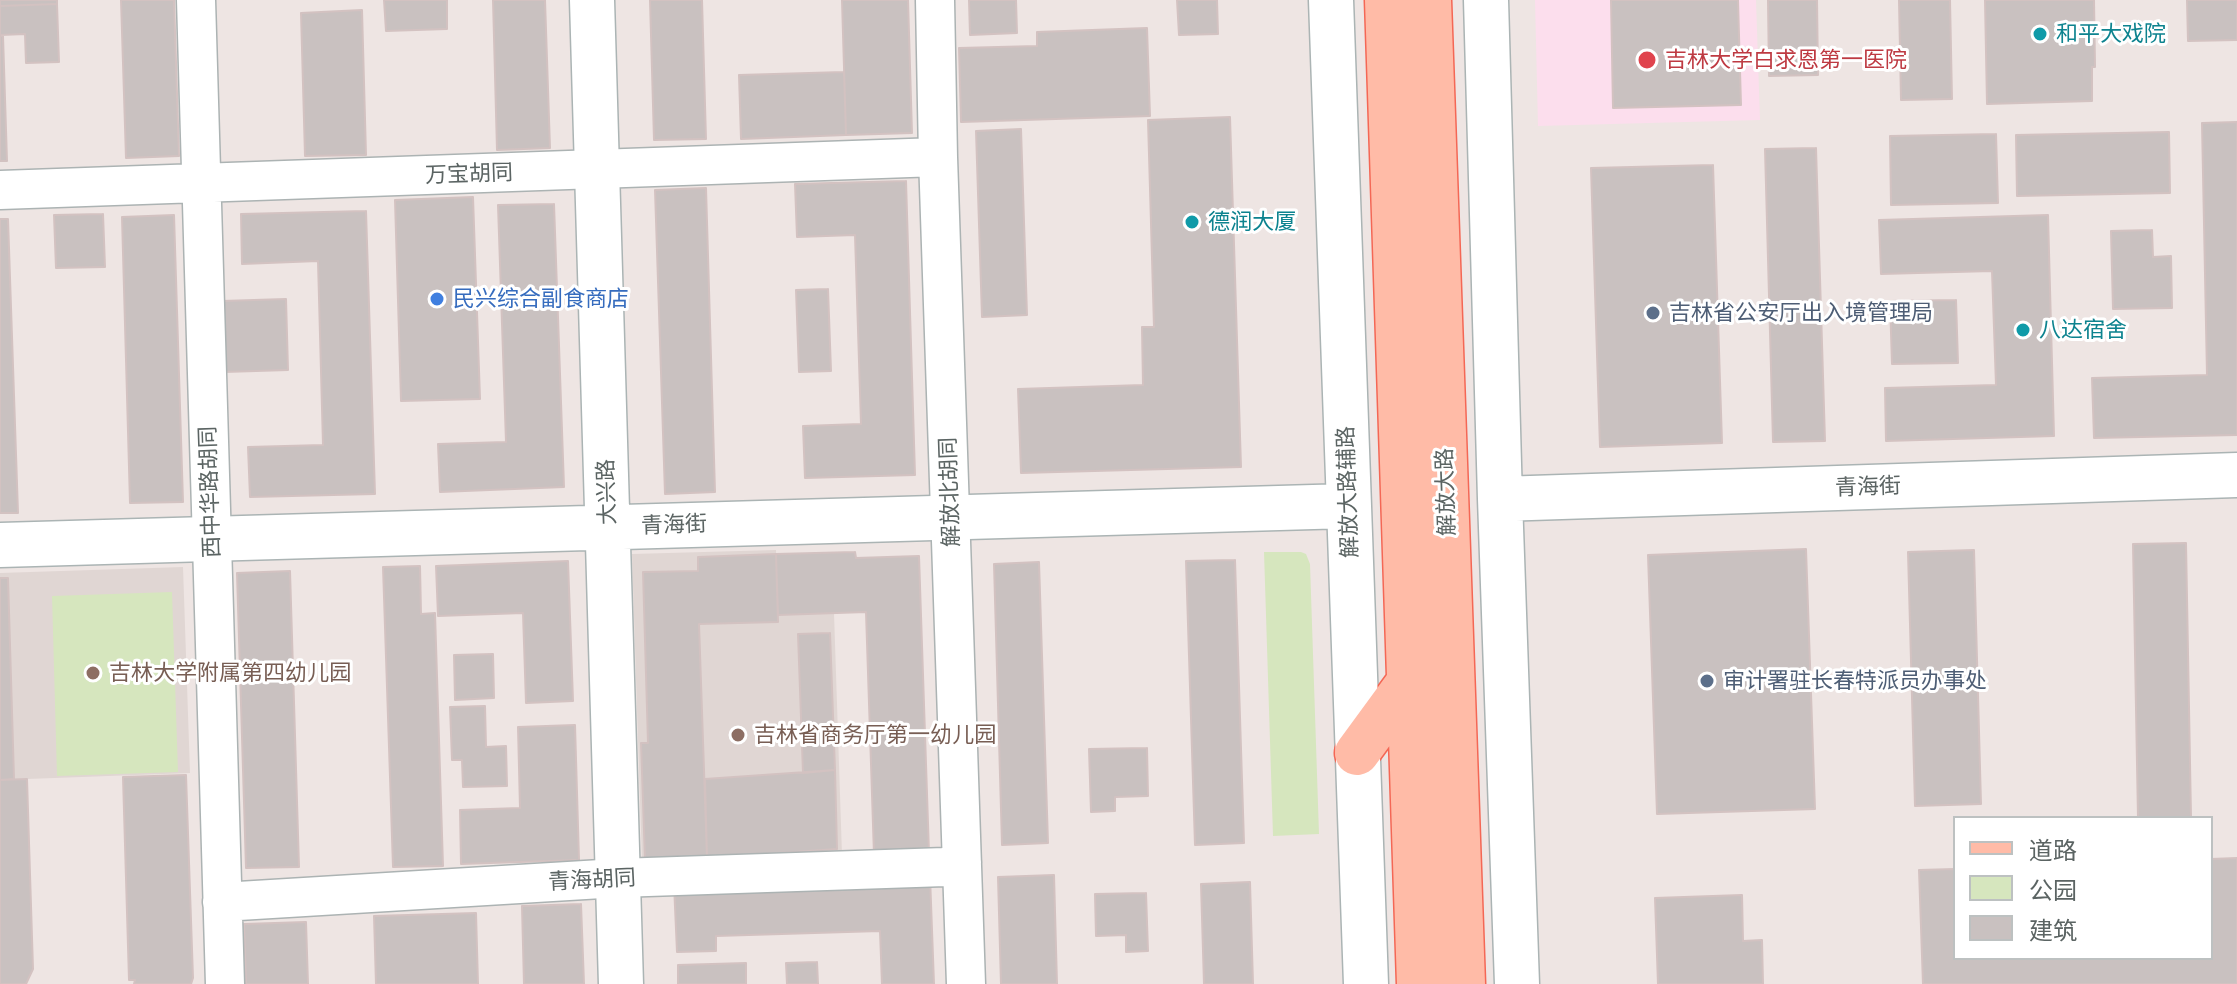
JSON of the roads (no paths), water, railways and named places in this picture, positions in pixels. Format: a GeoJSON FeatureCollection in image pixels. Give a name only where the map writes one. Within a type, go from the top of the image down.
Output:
{"type":"FeatureCollection","features":[{"type":"Feature","properties":{"kind":"main road","name":"解放大路"},"geometry":{"type":"LineString","coordinates":[[1387,0],[1419,984]]}},
{"type":"Feature","properties":{"kind":"main road","name":"解放大路"},"geometry":{"type":"LineString","coordinates":[[1429,0],[1463,984]]}},
{"type":"Feature","properties":{"kind":"main road"},"geometry":{"type":"LineString","coordinates":[[1357,753],[1409,682]]}},
{"type":"Feature","properties":{"kind":"street","name":"西中华路胡同"},"geometry":{"type":"LineString","coordinates":[[196,0],[225,984]]}},
{"type":"Feature","properties":{"kind":"street","name":"大兴路"},"geometry":{"type":"LineString","coordinates":[[592,0],[621,984]]}},
{"type":"Feature","properties":{"kind":"street","name":"解放北胡同"},"geometry":{"type":"LineString","coordinates":[[935,0],[966,984]]}},
{"type":"Feature","properties":{"kind":"street","name":"解放大路辅路"},"geometry":{"type":"LineString","coordinates":[[1331,0],[1366,984]]}},
{"type":"Feature","properties":{"kind":"street"},"geometry":{"type":"LineString","coordinates":[[1486,0],[1517,984]]}},
{"type":"Feature","properties":{"kind":"street","name":"万宝胡同"},"geometry":{"type":"LineString","coordinates":[[0,190],[938,157]]}},
{"type":"Feature","properties":{"kind":"street","name":"青海街"},"geometry":{"type":"LineString","coordinates":[[1500,499],[2237,475]]}},
{"type":"Feature","properties":{"kind":"street","name":"青海街"},"geometry":{"type":"LineString","coordinates":[[0,545],[1348,506]]}},
{"type":"Feature","properties":{"kind":"street","name":"青海胡同"},"geometry":{"type":"LineString","coordinates":[[222,902],[618,878],[945,867],[962,862]]}},
{"type":"Feature","properties":{"kind":"place","name":"和平大戏院"},"geometry":{"type":"Point","coordinates":[2040,34]}},
{"type":"Feature","properties":{"kind":"place","name":"吉林大学白求恩第一医院"},"geometry":{"type":"Point","coordinates":[1647,60]}},
{"type":"Feature","properties":{"kind":"place","name":"德润大厦"},"geometry":{"type":"Point","coordinates":[1192,222]}},
{"type":"Feature","properties":{"kind":"place","name":"民兴综合副食商店"},"geometry":{"type":"Point","coordinates":[437,299]}},
{"type":"Feature","properties":{"kind":"place","name":"吉林省公安厅出入境管理局"},"geometry":{"type":"Point","coordinates":[1653,313]}},
{"type":"Feature","properties":{"kind":"place","name":"八达宿舍"},"geometry":{"type":"Point","coordinates":[2023,330]}},
{"type":"Feature","properties":{"kind":"place","name":"吉林大学附属第四幼儿园"},"geometry":{"type":"Point","coordinates":[93,673]}},
{"type":"Feature","properties":{"kind":"place","name":"审计署驻长春特派员办事处"},"geometry":{"type":"Point","coordinates":[1707,681]}},
{"type":"Feature","properties":{"kind":"place","name":"吉林省商务厅第一幼儿园"},"geometry":{"type":"Point","coordinates":[738,735]}}]}
